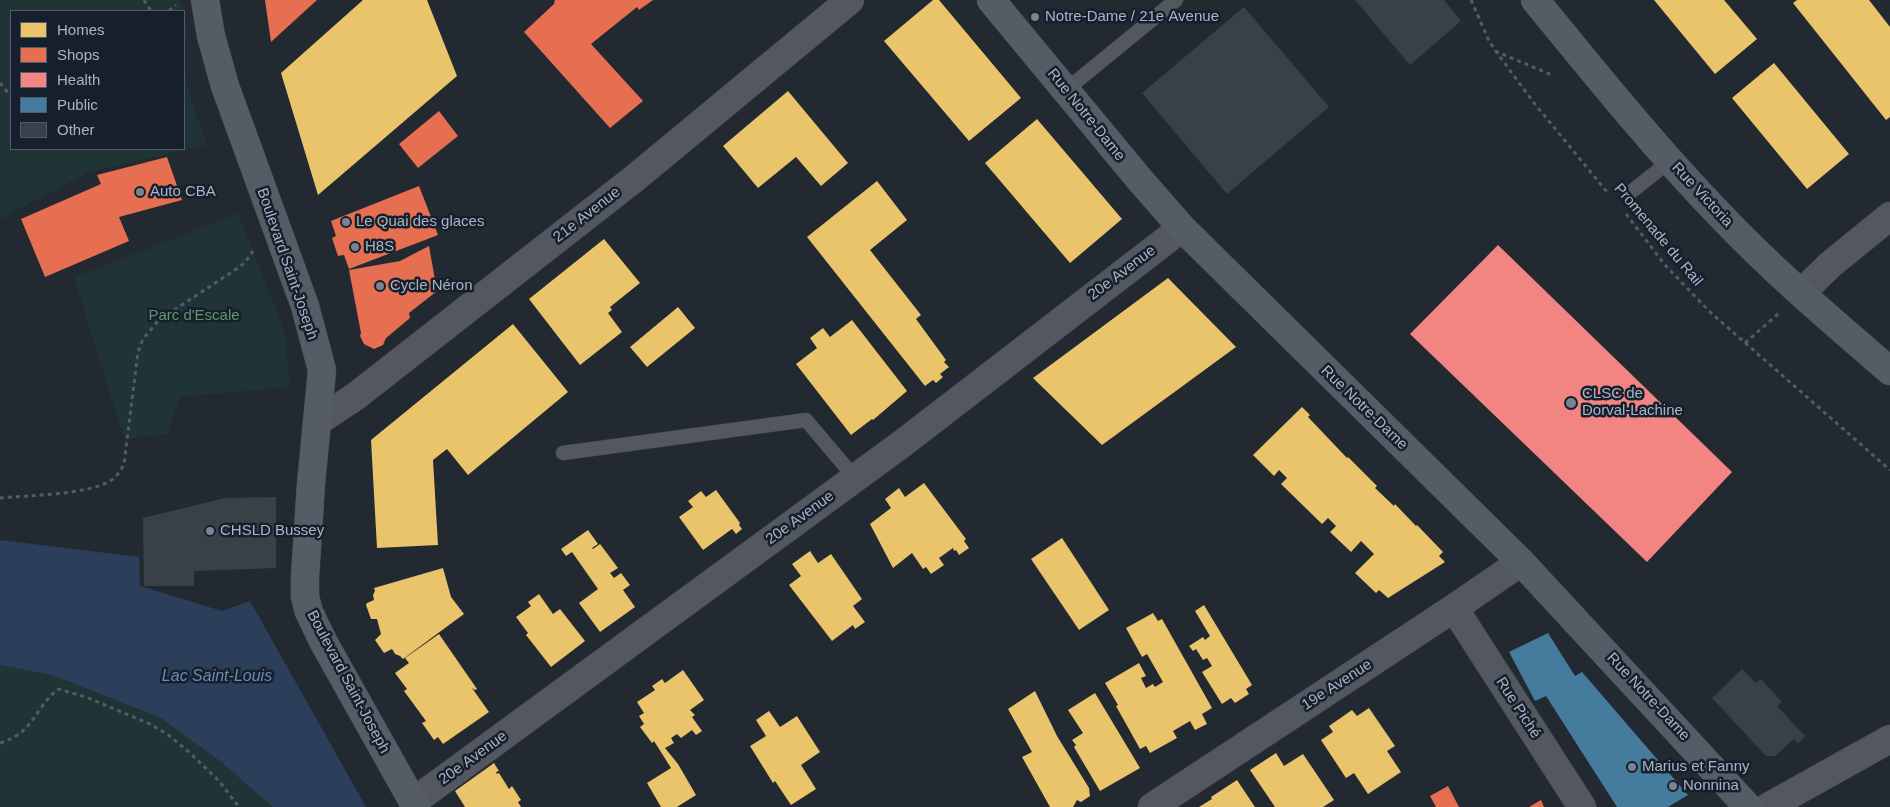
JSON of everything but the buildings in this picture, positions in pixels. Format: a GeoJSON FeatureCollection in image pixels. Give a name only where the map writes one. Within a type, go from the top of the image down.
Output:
{"type":"FeatureCollection","features":[{"type":"Feature","properties":{"kind":"street","name":"Boulevard Saint-Joseph"},"geometry":{"type":"LineString","coordinates":[[205,0],[211,36],[225,86],[305,306],[322,370],[311,484],[305,597],[309,612],[324,643],[414,804]]}},
{"type":"Feature","properties":{"kind":"street","name":"21e Avenue"},"geometry":{"type":"LineString","coordinates":[[317,422],[356,396],[635,178],[850,0]]}},
{"type":"Feature","properties":{"kind":"street","name":"Rue Notre-Dame"},"geometry":{"type":"LineString","coordinates":[[991,0],[1146,188],[1182,228],[1521,562],[1748,807]]}},
{"type":"Feature","properties":{"kind":"street","name":"Rue Victoria"},"geometry":{"type":"LineString","coordinates":[[1535,0],[1670,161],[1732,228],[1801,293],[1890,372]]}},
{"type":"Feature","properties":{"kind":"street"},"geometry":{"type":"LineString","coordinates":[[1801,293],[1831,264],[1890,216]]}},
{"type":"Feature","properties":{"kind":"street","name":"20e Avenue"},"geometry":{"type":"LineString","coordinates":[[414,804],[855,478],[1182,228]]}},
{"type":"Feature","properties":{"kind":"street","name":"19e Avenue"},"geometry":{"type":"LineString","coordinates":[[1152,807],[1521,562]]}},
{"type":"Feature","properties":{"kind":"street","name":"Rue Piché"},"geometry":{"type":"LineString","coordinates":[[1454,608],[1582,807]]}},
{"type":"Feature","properties":{"kind":"street"},"geometry":{"type":"LineString","coordinates":[[1768,807],[1890,739]]}},
{"type":"Feature","properties":{"kind":"lane"},"geometry":{"type":"LineString","coordinates":[[1066,90],[1176,0]]}},
{"type":"Feature","properties":{"kind":"lane"},"geometry":{"type":"LineString","coordinates":[[1632,192],[1670,161]]}},
{"type":"Feature","properties":{"kind":"lane"},"geometry":{"type":"LineString","coordinates":[[563,453],[806,420],[855,478]]}},
{"type":"Feature","properties":{"kind":"path","name":"Promenade du Rail"},"geometry":{"type":"LineString","coordinates":[[1471,0],[1486,35],[1495,50],[1534,103],[1612,197]]}},
{"type":"Feature","properties":{"kind":"path"},"geometry":{"type":"LineString","coordinates":[[1495,50],[1552,75]]}},
{"type":"Feature","properties":{"kind":"path"},"geometry":{"type":"LineString","coordinates":[[0,83],[10,95]]}},
{"type":"Feature","properties":{"kind":"path","name":"Promenade du Rail"},"geometry":{"type":"LineString","coordinates":[[1624,212],[1677,279],[1745,343],[1890,470]]}},
{"type":"Feature","properties":{"kind":"path"},"geometry":{"type":"LineString","coordinates":[[0,498],[83,490],[100,486],[112,480],[120,472],[124,464],[138,352],[143,339],[159,320],[241,266],[250,256],[254,247]]}},
{"type":"Feature","properties":{"kind":"path"},"geometry":{"type":"LineString","coordinates":[[1745,343],[1778,314]]}},
{"type":"Feature","properties":{"kind":"path"},"geometry":{"type":"LineString","coordinates":[[0,743],[10,740],[24,730],[34,719],[46,698],[58,689],[86,697],[150,724],[167,734],[189,752],[219,782],[239,807]]}},
{"type":"Feature","properties":{"kind":"green space"},"geometry":{"type":"Polygon","coordinates":[[[0,0],[181,0],[183,10],[10,10],[10,150],[185,150],[185,71],[189,93],[207,145],[89,172],[0,219],[0,0]]]}},
{"type":"Feature","properties":{"kind":"green space"},"geometry":{"type":"Polygon","coordinates":[[[185,19],[188,33],[185,40],[185,19]]]}},
{"type":"Feature","properties":{"kind":"green space","name":"Parc d'Escale"},"geometry":{"type":"Polygon","coordinates":[[[238,213],[285,332],[290,387],[180,397],[168,434],[124,439],[74,278],[238,213]]]}},
{"type":"Feature","properties":{"kind":"green space"},"geometry":{"type":"Polygon","coordinates":[[[0,665],[52,675],[161,718],[220,761],[273,807],[0,807],[0,665]]]}},
{"type":"Feature","properties":{"kind":"water","name":"Lac Saint-Louis"},"geometry":{"type":"Polygon","coordinates":[[[0,540],[139,557],[140,586],[222,611],[250,601],[366,807],[273,807],[220,761],[161,718],[52,675],[0,665],[0,540]]]}},
{"type":"Feature","properties":{"kind":"place","name":"Notre-Dame / 21e Avenue"},"geometry":{"type":"Point","coordinates":[1035,17]}},
{"type":"Feature","properties":{"kind":"place","name":"Auto CBA"},"geometry":{"type":"Point","coordinates":[140,192]}},
{"type":"Feature","properties":{"kind":"place","name":"Le Quai des glaces"},"geometry":{"type":"Point","coordinates":[346,222]}},
{"type":"Feature","properties":{"kind":"place","name":"H8S"},"geometry":{"type":"Point","coordinates":[355,247]}},
{"type":"Feature","properties":{"kind":"place","name":"Cycle Néron"},"geometry":{"type":"Point","coordinates":[380,286]}},
{"type":"Feature","properties":{"kind":"place","name":"CLSC de Dorval-Lachine"},"geometry":{"type":"Point","coordinates":[1571,403]}},
{"type":"Feature","properties":{"kind":"place","name":"CHSLD Bussey"},"geometry":{"type":"Point","coordinates":[210,531]}},
{"type":"Feature","properties":{"kind":"place","name":"Marius et Fanny"},"geometry":{"type":"Point","coordinates":[1632,767]}},
{"type":"Feature","properties":{"kind":"place","name":"Nonnina"},"geometry":{"type":"Point","coordinates":[1673,786]}}]}
